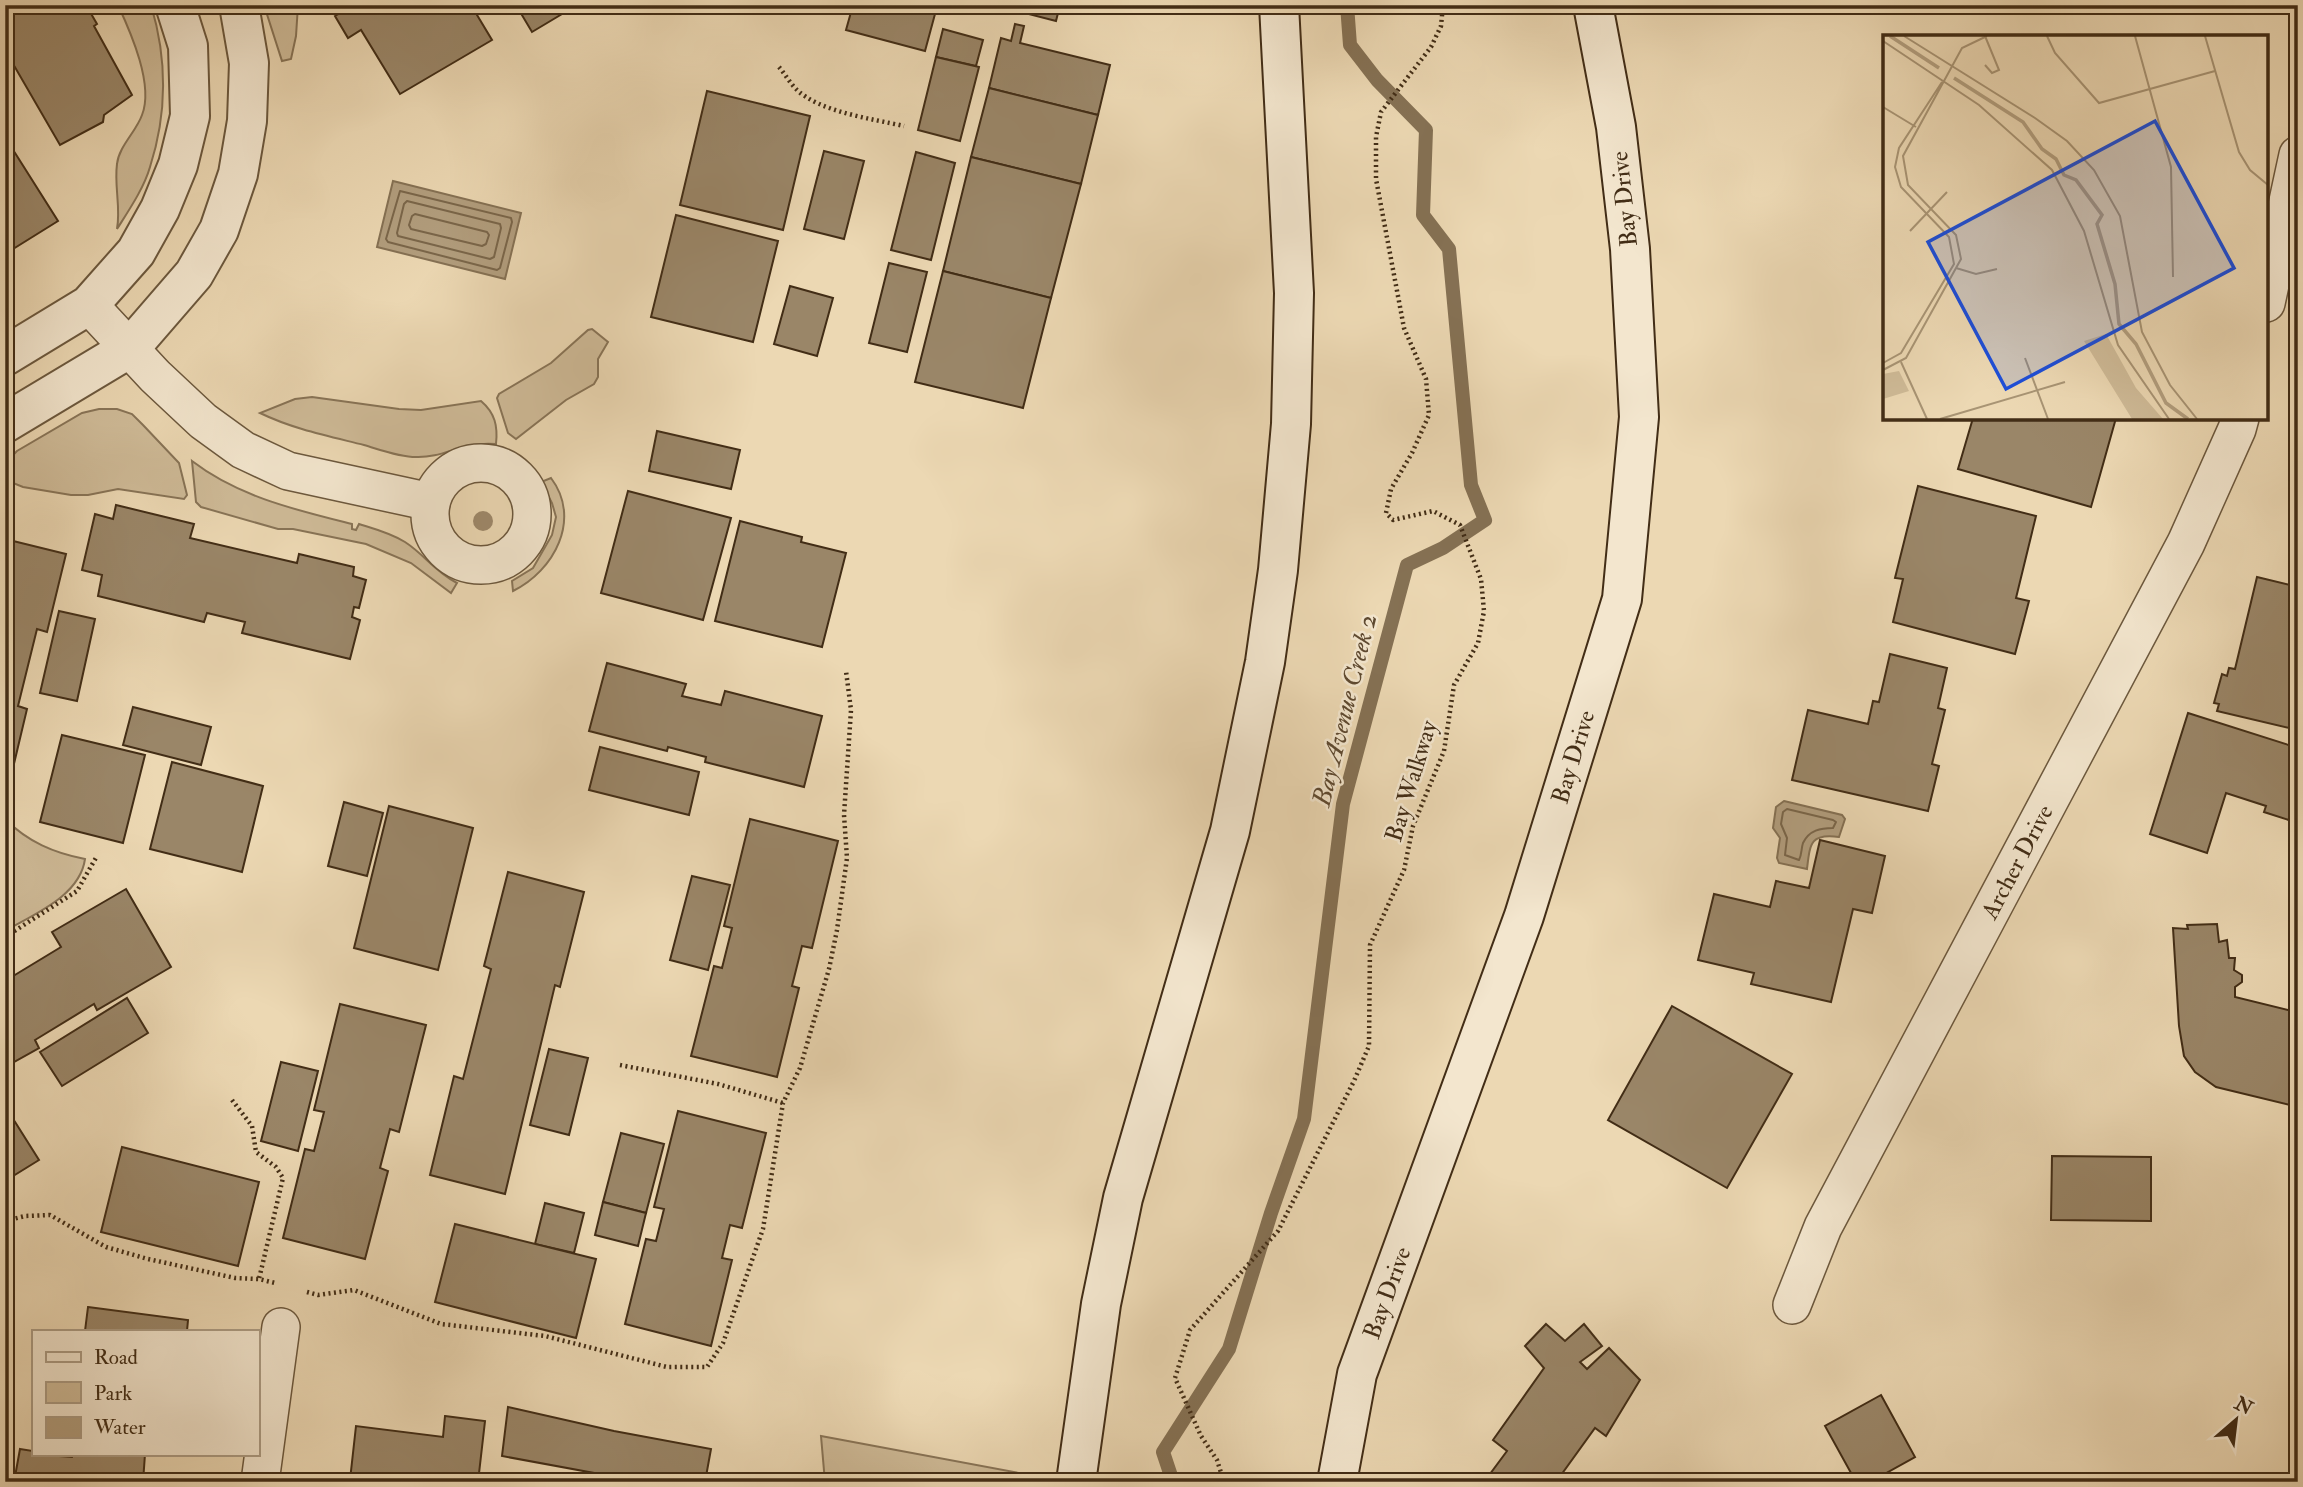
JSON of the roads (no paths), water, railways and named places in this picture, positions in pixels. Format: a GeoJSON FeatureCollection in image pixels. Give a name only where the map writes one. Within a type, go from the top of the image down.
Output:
{"type":"FeatureCollection","features":[{"type":"Feature","properties":{"kind":"main road"},"geometry":{"type":"LineString","coordinates":[[5,356],[89,305],[136,251],[160,209],[178,165],[190,116],[188,46],[175,5]]}},
{"type":"Feature","properties":{"kind":"main road"},"geometry":{"type":"LineString","coordinates":[[5,423],[130,348],[194,274],[219,230],[238,174],[247,121],[249,62],[239,5]]}},
{"type":"Feature","properties":{"kind":"main road"},"geometry":{"type":"LineString","coordinates":[[1076,1482],[1101,1304],[1123,1198],[1230,831],[1273,610],[1291,424],[1294,293],[1279,5]]}},
{"type":"Feature","properties":{"kind":"main road","name":"Bay Drive"},"geometry":{"type":"LineString","coordinates":[[1337,1482],[1357,1374],[1524,916],[1622,598],[1639,417],[1630,249],[1616,127],[1593,5]]}},
{"type":"Feature","properties":{"kind":"street"},"geometry":{"type":"LineString","coordinates":[[2268,294],[2298,155]]}},
{"type":"Feature","properties":{"kind":"street"},"geometry":{"type":"LineString","coordinates":[[89,305],[155,376],[203,421],[243,450],[288,471],[431,502]]}},
{"type":"Feature","properties":{"kind":"street","name":"Archer Drive"},"geometry":{"type":"LineString","coordinates":[[1792,1305],[1824,1227],[2186,543],[2239,420]]}},
{"type":"Feature","properties":{"kind":"street"},"geometry":{"type":"LineString","coordinates":[[260,1482],[281,1327]]}},
{"type":"Feature","properties":{"kind":"water"},"geometry":{"type":"Polygon","coordinates":[[[393,181],[521,213],[505,279],[377,247],[393,181]]]}},
{"type":"Feature","properties":{"kind":"water"},"geometry":{"type":"Polygon","coordinates":[[[1784,801],[1842,815],[1845,819],[1839,837],[1822,837],[1813,842],[1807,869],[1779,863],[1777,858],[1780,838],[1773,828],[1776,807],[1784,801]]]}},
{"type":"Feature","properties":{"kind":"waterway","name":"Bay Avenue Creek 2"},"geometry":{"type":"LineString","coordinates":[[1173,1482],[1163,1452],[1229,1349],[1271,1213],[1304,1119],[1343,804],[1407,565],[1443,548],[1485,520],[1471,485],[1449,249],[1423,215],[1426,130],[1377,80],[1350,45],[1347,5]]}}]}
